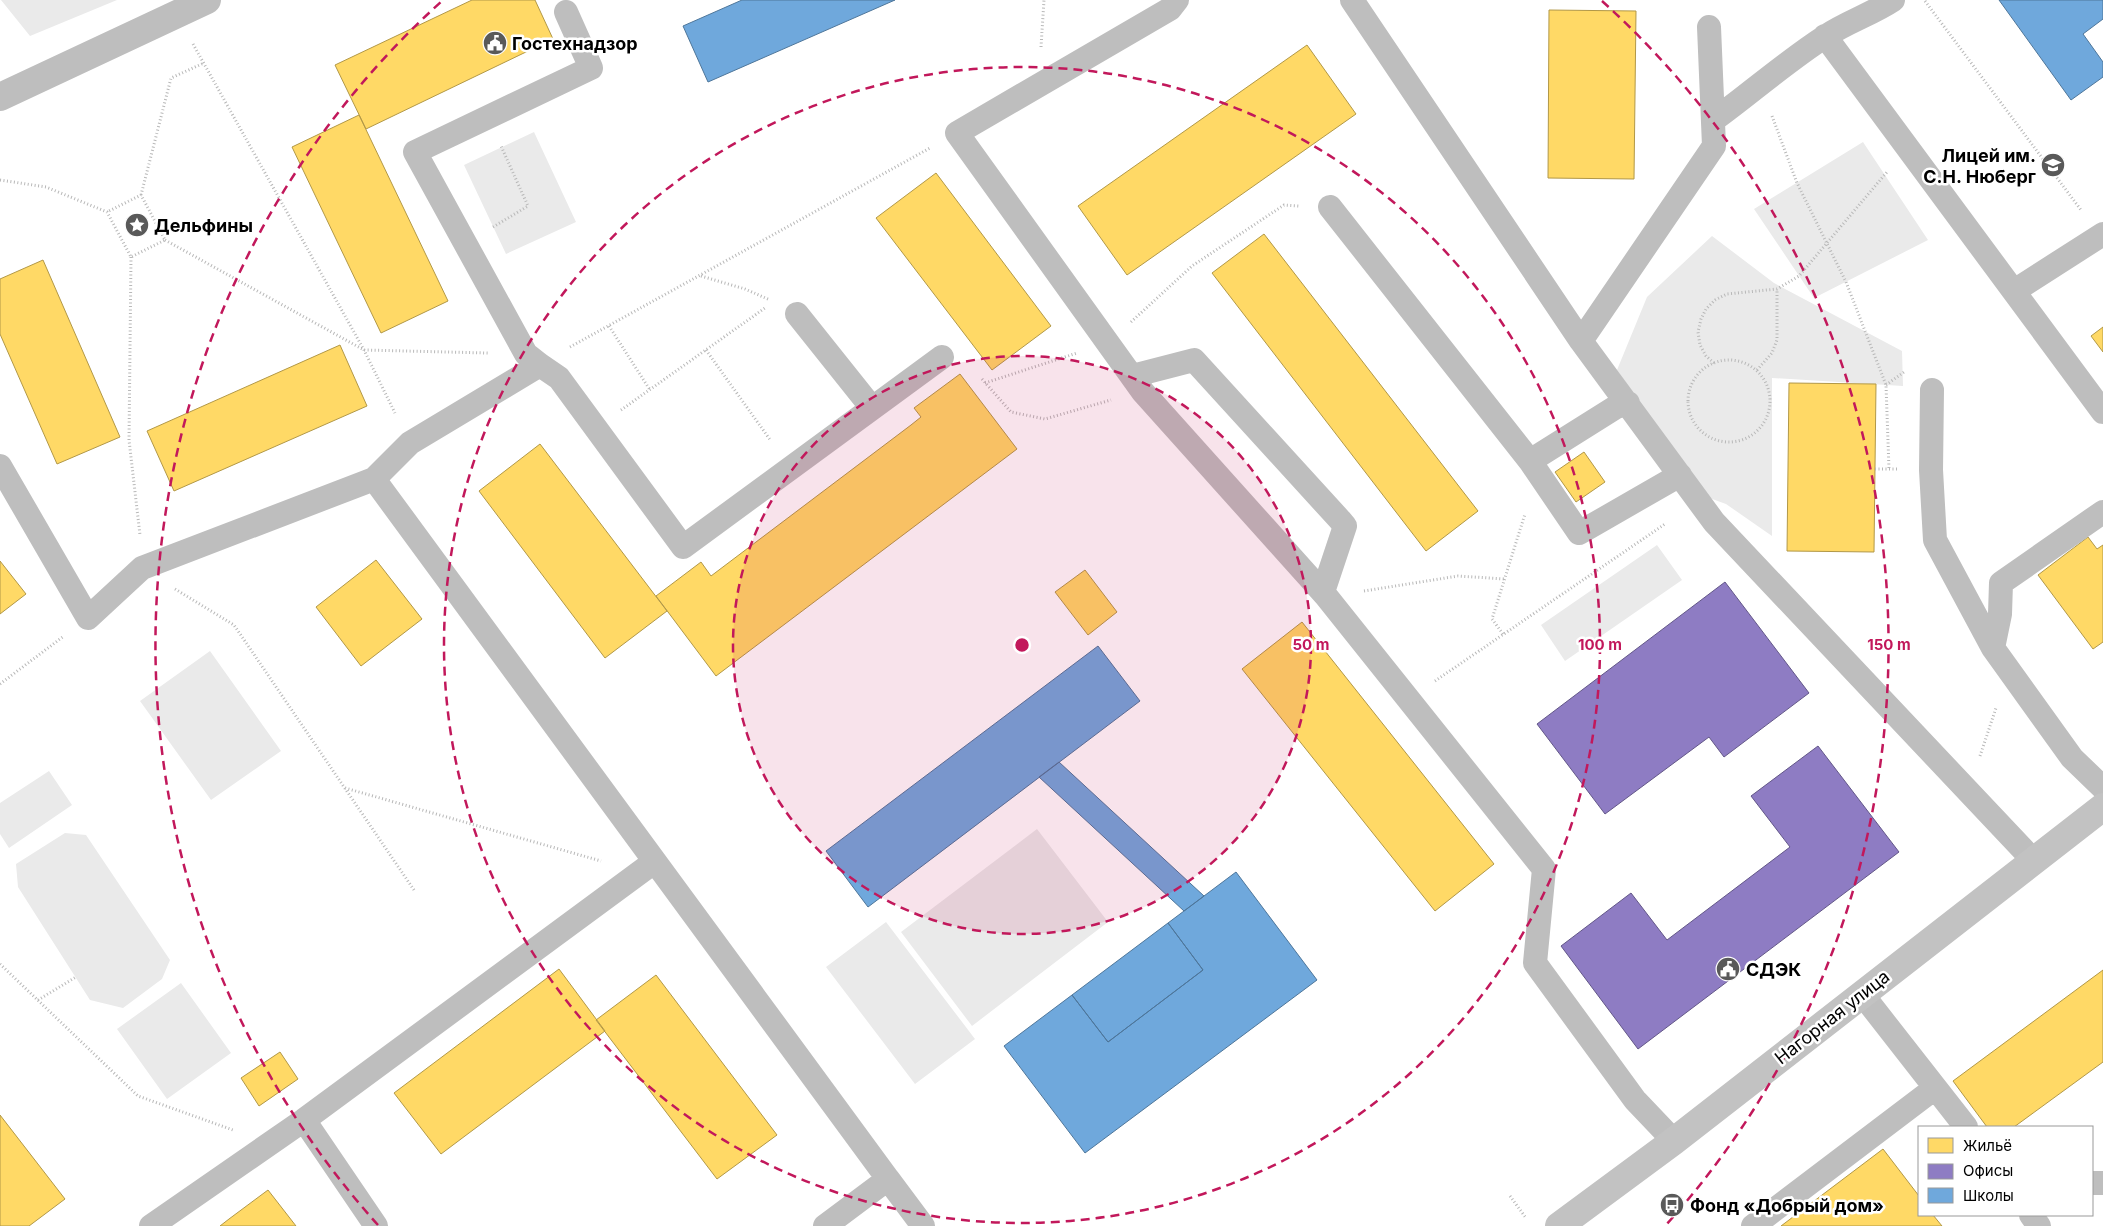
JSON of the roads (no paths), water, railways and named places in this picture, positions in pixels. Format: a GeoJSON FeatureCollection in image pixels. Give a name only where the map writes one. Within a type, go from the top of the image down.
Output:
{"type":"FeatureCollection","features":[{"type":"Feature","properties":{"kind":"street"},"geometry":{"type":"LineString","coordinates":[[0,96],[207,0]]}},
{"type":"Feature","properties":{"kind":"street","name":"Нагорная улица"},"geometry":{"type":"LineString","coordinates":[[1560,1226],[1674,1141],[2103,807]]}},
{"type":"Feature","properties":{"kind":"lane"},"geometry":{"type":"LineString","coordinates":[[1177,0],[1170,8],[957,134],[1137,384],[1324,594],[1544,869],[1535,962],[1636,1100],[1674,1141]]}},
{"type":"Feature","properties":{"kind":"lane"},"geometry":{"type":"LineString","coordinates":[[1352,0],[1580,341],[1628,403],[1714,522],[2034,861]]}},
{"type":"Feature","properties":{"kind":"lane"},"geometry":{"type":"LineString","coordinates":[[1715,119],[1825,36],[1893,0]]}},
{"type":"Feature","properties":{"kind":"lane"},"geometry":{"type":"LineString","coordinates":[[566,12],[590,68],[415,152],[533,359],[559,378],[682,547],[942,357]]}},
{"type":"Feature","properties":{"kind":"lane"},"geometry":{"type":"LineString","coordinates":[[1580,341],[1714,146],[1715,119],[1709,27]]}},
{"type":"Feature","properties":{"kind":"lane"},"geometry":{"type":"LineString","coordinates":[[1825,36],[2103,412]]}},
{"type":"Feature","properties":{"kind":"lane"},"geometry":{"type":"LineString","coordinates":[[1330,208],[1534,468],[1579,533],[1680,475]]}},
{"type":"Feature","properties":{"kind":"lane"},"geometry":{"type":"LineString","coordinates":[[2014,291],[2101,235]]}},
{"type":"Feature","properties":{"kind":"lane"},"geometry":{"type":"LineString","coordinates":[[798,314],[872,408]]}},
{"type":"Feature","properties":{"kind":"lane"},"geometry":{"type":"LineString","coordinates":[[0,467],[88,618],[142,568],[374,479],[410,443],[533,359]]}},
{"type":"Feature","properties":{"kind":"lane"},"geometry":{"type":"LineString","coordinates":[[1137,384],[1194,360],[1340,520],[1345,526],[1324,594]]}},
{"type":"Feature","properties":{"kind":"lane"},"geometry":{"type":"LineString","coordinates":[[1932,390],[1931,470],[1935,540],[1993,648],[2072,758],[2103,788]]}},
{"type":"Feature","properties":{"kind":"lane"},"geometry":{"type":"LineString","coordinates":[[1534,468],[1616,407],[1628,403]]}},
{"type":"Feature","properties":{"kind":"lane"},"geometry":{"type":"LineString","coordinates":[[374,479],[647,867],[923,1226]]}},
{"type":"Feature","properties":{"kind":"lane"},"geometry":{"type":"LineString","coordinates":[[1993,648],[2000,614],[2001,583],[2103,512]]}},
{"type":"Feature","properties":{"kind":"lane"},"geometry":{"type":"LineString","coordinates":[[151,1226],[304,1120],[647,867]]}},
{"type":"Feature","properties":{"kind":"lane"},"geometry":{"type":"LineString","coordinates":[[1862,994],[1965,1126]]}},
{"type":"Feature","properties":{"kind":"lane"},"geometry":{"type":"LineString","coordinates":[[1753,1226],[1935,1088]]}},
{"type":"Feature","properties":{"kind":"lane"},"geometry":{"type":"LineString","coordinates":[[304,1120],[376,1226]]}},
{"type":"Feature","properties":{"kind":"lane"},"geometry":{"type":"LineString","coordinates":[[825,1226],[888,1179]]}},
{"type":"Feature","properties":{"kind":"place","name":"Гостехнадзор"},"geometry":{"type":"Point","coordinates":[495,43]}},
{"type":"Feature","properties":{"kind":"place","name":"Лицей им. С.Н. Нюберг"},"geometry":{"type":"Point","coordinates":[2053,165]}},
{"type":"Feature","properties":{"kind":"place","name":"Дельфины"},"geometry":{"type":"Point","coordinates":[137,225]}},
{"type":"Feature","properties":{"kind":"place","name":"СДЭК"},"geometry":{"type":"Point","coordinates":[1728,969]}},
{"type":"Feature","properties":{"kind":"place","name":"Фонд «Добрый дом»"},"geometry":{"type":"Point","coordinates":[1672,1205]}}]}
